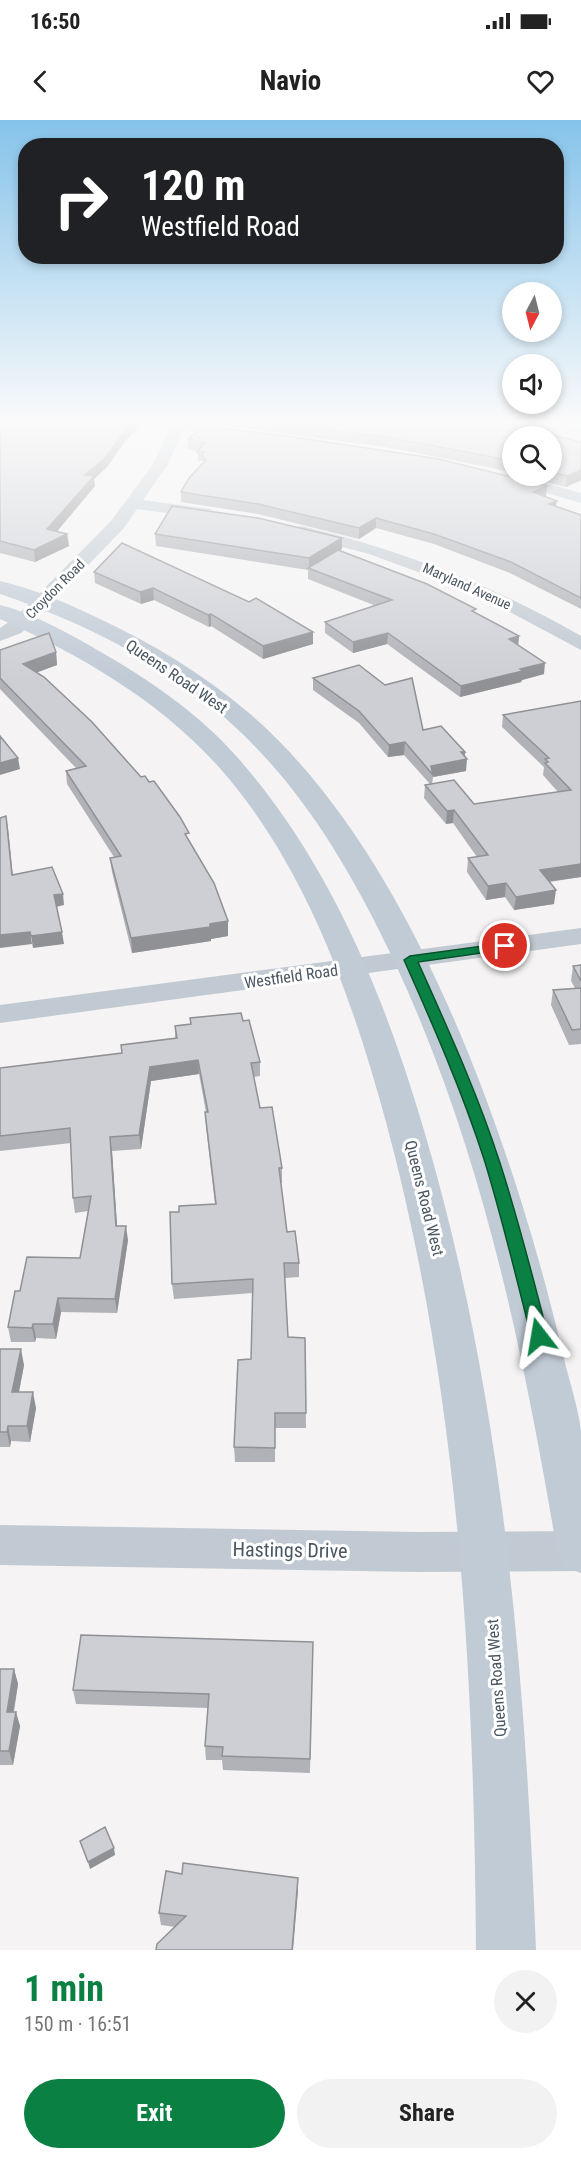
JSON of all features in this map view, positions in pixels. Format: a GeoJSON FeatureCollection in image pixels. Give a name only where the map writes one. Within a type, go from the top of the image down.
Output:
{"type":"FeatureCollection","features":[{"type":"Feature","properties":{"kind":"street","name":"Croydon Road"},"geometry":{"type":"LineString","coordinates":[[17,617],[110,534],[131,507]]}},
{"type":"Feature","properties":{"kind":"street"},"geometry":{"type":"LineString","coordinates":[[159,507],[229,517]]}},
{"type":"Feature","properties":{"kind":"street","name":"Maryland Avenue"},"geometry":{"type":"LineString","coordinates":[[285,527],[368,547],[425,566],[495,598],[581,644]]}},
{"type":"Feature","properties":{"kind":"street","name":"Queens Road West"},"geometry":{"type":"LineString","coordinates":[[0,587],[17,617],[92,655],[141,686],[183,718],[237,773],[287,844],[316,896],[351,968],[373,1023],[406,1124],[436,1237],[466,1403],[480,1497],[498,1708],[506,1950]]}},
{"type":"Feature","properties":{"kind":"street","name":"Queens Road West"},"geometry":{"type":"LineString","coordinates":[[17,617],[96,625],[166,664],[215,698],[260,738],[299,781],[337,832],[378,899],[410,960],[453,1056],[488,1149],[507,1211],[546,1361],[581,1551]]}},
{"type":"Feature","properties":{"kind":"street","name":"Westfield Road"},"geometry":{"type":"LineString","coordinates":[[0,1014],[581,936]]}},
{"type":"Feature","properties":{"kind":"street","name":"Hastings Drive"},"geometry":{"type":"LineString","coordinates":[[0,1545],[486,1552],[581,1551]]}},
{"type":"Feature","properties":{"kind":"building"},"geometry":{"type":"Polygon","coordinates":[[[0,507],[66,507],[47,529],[67,534],[34,550],[0,541],[0,507]]]}},
{"type":"Feature","properties":{"kind":"building"},"geometry":{"type":"Polygon","coordinates":[[[171,507],[182,507],[258,518],[342,538],[309,558],[155,534],[171,507]]]}},
{"type":"Feature","properties":{"kind":"building"},"geometry":{"type":"Polygon","coordinates":[[[272,507],[559,507],[581,515],[581,598],[511,562],[434,534],[376,518],[359,528],[272,507]]]}},
{"type":"Feature","properties":{"kind":"building"},"geometry":{"type":"Polygon","coordinates":[[[122,543],[249,602],[256,598],[313,632],[263,646],[211,614],[208,615],[153,588],[140,592],[94,572],[122,543]]]}},
{"type":"Feature","properties":{"kind":"building"},"geometry":{"type":"Polygon","coordinates":[[[338,550],[427,584],[476,609],[472,611],[519,636],[509,639],[545,663],[520,669],[523,671],[461,686],[388,633],[353,642],[325,622],[392,600],[308,568],[338,550]]]}},
{"type":"Feature","properties":{"kind":"building"},"geometry":{"type":"Polygon","coordinates":[[[49,633],[56,652],[23,664],[44,677],[92,722],[141,777],[145,776],[149,782],[154,781],[189,833],[185,834],[214,883],[228,921],[210,924],[210,927],[131,938],[110,858],[121,856],[66,771],[86,766],[0,678],[0,650],[49,633]]]}},
{"type":"Feature","properties":{"kind":"building"},"geometry":{"type":"Polygon","coordinates":[[[359,665],[385,685],[412,678],[423,730],[441,726],[465,752],[461,752],[467,759],[431,766],[433,775],[405,742],[389,745],[359,711],[313,678],[359,665]]]}},
{"type":"Feature","properties":{"kind":"building"},"geometry":{"type":"Polygon","coordinates":[[[581,701],[581,864],[540,870],[556,890],[516,897],[506,883],[488,886],[468,858],[488,855],[454,810],[447,811],[425,785],[454,780],[474,804],[571,790],[545,763],[548,762],[545,759],[549,758],[503,715],[581,701]]]}},
{"type":"Feature","properties":{"kind":"building"},"geometry":{"type":"Polygon","coordinates":[[[0,736],[18,758],[0,763],[0,736]]]}},
{"type":"Feature","properties":{"kind":"building"},"geometry":{"type":"Polygon","coordinates":[[[6,816],[12,875],[52,867],[63,894],[54,895],[62,932],[31,936],[30,932],[0,935],[0,818],[6,816]]]}},
{"type":"Feature","properties":{"kind":"building"},"geometry":{"type":"Polygon","coordinates":[[[581,965],[581,981],[573,966],[581,965]]]}},
{"type":"Feature","properties":{"kind":"building"},"geometry":{"type":"Polygon","coordinates":[[[581,988],[581,1029],[572,1030],[553,990],[581,988]]]}},
{"type":"Feature","properties":{"kind":"building"},"geometry":{"type":"Polygon","coordinates":[[[241,1013],[243,1021],[249,1020],[260,1062],[251,1063],[260,1108],[272,1107],[282,1168],[279,1168],[287,1232],[295,1231],[299,1263],[284,1263],[288,1337],[305,1338],[306,1413],[275,1413],[275,1448],[234,1447],[238,1360],[251,1359],[253,1279],[172,1284],[170,1212],[179,1212],[179,1206],[216,1204],[205,1112],[208,1112],[198,1060],[150,1067],[139,1135],[110,1137],[116,1226],[126,1226],[115,1299],[58,1298],[53,1324],[33,1324],[32,1328],[8,1327],[15,1291],[20,1291],[27,1257],[80,1258],[91,1196],[73,1198],[70,1128],[0,1136],[0,1068],[122,1053],[121,1045],[177,1038],[175,1026],[191,1024],[190,1018],[241,1013]]]}},
{"type":"Feature","properties":{"kind":"building"},"geometry":{"type":"Polygon","coordinates":[[[0,1349],[21,1349],[12,1392],[33,1392],[27,1426],[8,1426],[7,1432],[0,1432],[0,1349]]]}},
{"type":"Feature","properties":{"kind":"building"},"geometry":{"type":"Polygon","coordinates":[[[81,1635],[313,1642],[310,1759],[222,1756],[223,1747],[205,1746],[209,1694],[73,1690],[81,1635]]]}},
{"type":"Feature","properties":{"kind":"building"},"geometry":{"type":"Polygon","coordinates":[[[0,1669],[14,1669],[7,1712],[16,1712],[9,1751],[0,1751],[0,1669]]]}},
{"type":"Feature","properties":{"kind":"building"},"geometry":{"type":"Polygon","coordinates":[[[105,1827],[114,1848],[88,1862],[80,1841],[105,1827]]]}},
{"type":"Feature","properties":{"kind":"building"},"geometry":{"type":"Polygon","coordinates":[[[183,1863],[298,1878],[292,1950],[156,1950],[157,1944],[186,1916],[159,1913],[166,1871],[182,1874],[183,1863]]]}},
{"type":"Feature","properties":{"kind":"route"},"geometry":{"type":"LineString","coordinates":[[505,946],[410,960],[453,1056],[491,1158],[510,1220],[539,1336]]}}]}
